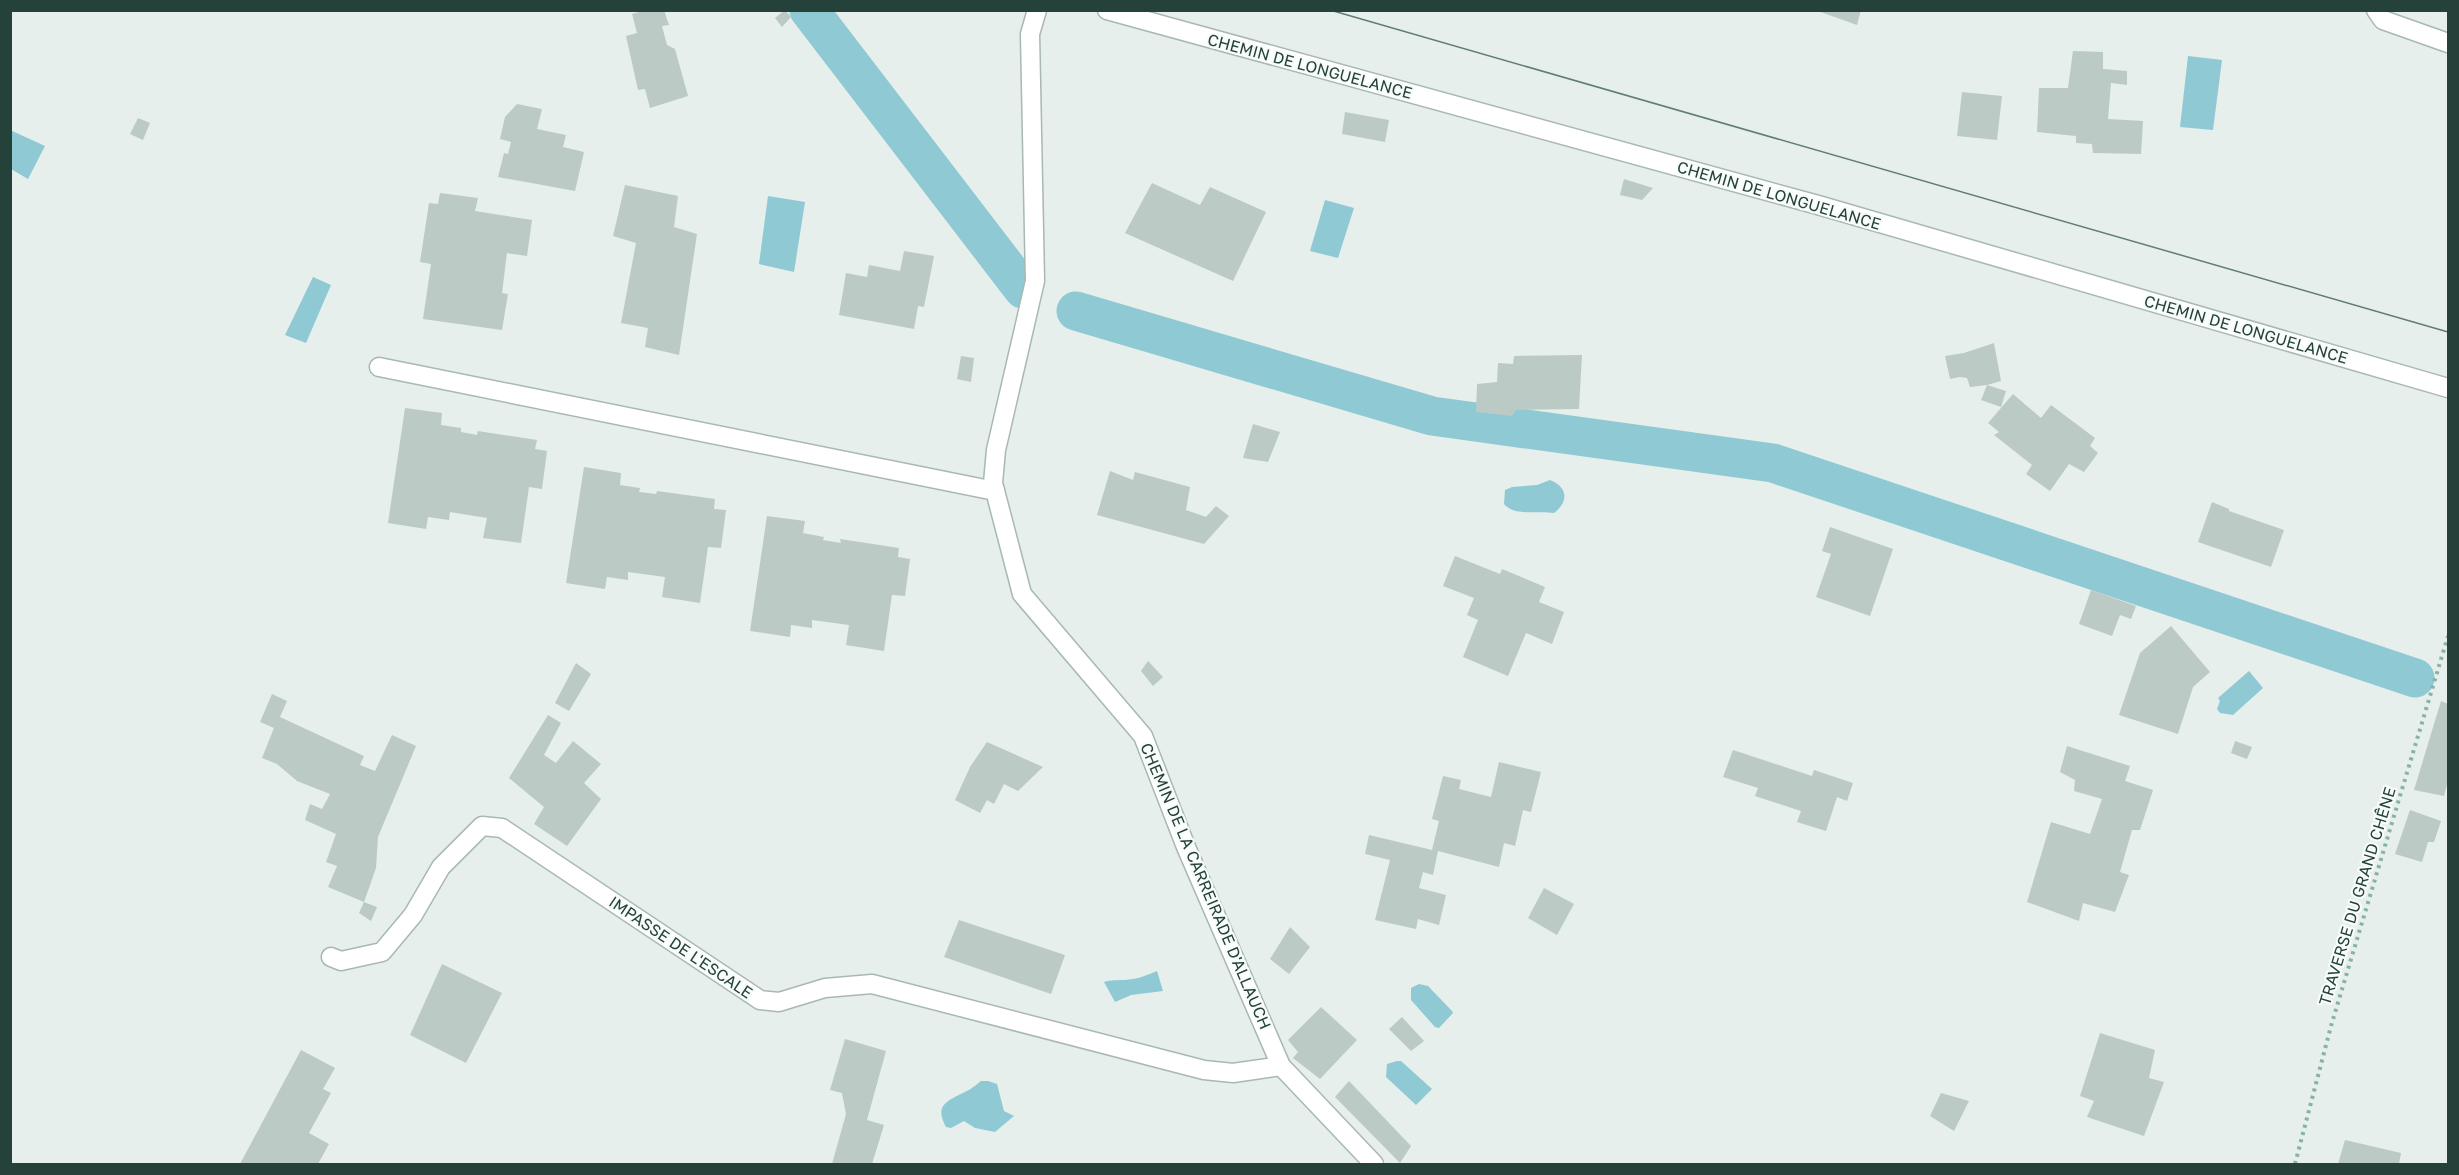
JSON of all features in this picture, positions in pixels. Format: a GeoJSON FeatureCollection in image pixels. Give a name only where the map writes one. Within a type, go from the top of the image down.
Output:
{"type":"FeatureCollection","features":[{"type":"Feature","properties":{"kind":"street","name":"CHEMIN DE LA CARREIRADE D'ALLAUCH"},"geometry":{"type":"LineString","coordinates":[[1037,10],[1030,34],[1035,281],[996,450],[993,483],[1023,594],[1143,736],[1186,847],[1281,1066],[1374,1164]]}},
{"type":"Feature","properties":{"kind":"street","name":"CHEMIN DE LONGUELANCE"},"geometry":{"type":"LineString","coordinates":[[1107,10],[1818,205],[2448,388]]}},
{"type":"Feature","properties":{"kind":"street"},"geometry":{"type":"LineString","coordinates":[[2376,10],[2383,21],[2448,43]]}},
{"type":"Feature","properties":{"kind":"street"},"geometry":{"type":"LineString","coordinates":[[379,367],[996,491]]}},
{"type":"Feature","properties":{"kind":"street","name":"IMPASSE DE L'ESCALE"},"geometry":{"type":"LineString","coordinates":[[331,957],[341,961],[382,951],[412,915],[441,867],[482,825],[502,828],[760,1000],[779,1002],[825,988],[872,984],[1204,1070],[1233,1073],[1281,1066]]}},
{"type":"Feature","properties":{"kind":"path","name":"TRAVERSE DU GRAND CHÊNE"},"geometry":{"type":"LineString","coordinates":[[2295,1164],[2331,1026],[2448,636]]}},
{"type":"Feature","properties":{"kind":"water"},"geometry":{"type":"Polygon","coordinates":[[[2188,56],[2222,60],[2213,130],[2180,127],[2188,56]]]}},
{"type":"Feature","properties":{"kind":"water"},"geometry":{"type":"Polygon","coordinates":[[[10,130],[45,146],[28,179],[11,169],[10,130]]]}},
{"type":"Feature","properties":{"kind":"water"},"geometry":{"type":"Polygon","coordinates":[[[768,196],[805,202],[794,272],[759,264],[768,196]]]}},
{"type":"Feature","properties":{"kind":"water"},"geometry":{"type":"Polygon","coordinates":[[[1325,200],[1354,208],[1338,258],[1310,251],[1325,200]]]}},
{"type":"Feature","properties":{"kind":"water"},"geometry":{"type":"Polygon","coordinates":[[[313,277],[331,285],[306,343],[285,335],[313,277]]]}},
{"type":"Feature","properties":{"kind":"water"},"geometry":{"type":"Polygon","coordinates":[[[1550,480],[1560,487],[1564,495],[1562,504],[1554,513],[1520,512],[1504,504],[1505,490],[1512,487],[1537,485],[1550,480]]]}},
{"type":"Feature","properties":{"kind":"water"},"geometry":{"type":"Polygon","coordinates":[[[2249,671],[2263,688],[2233,715],[2220,713],[2217,709],[2220,701],[2218,698],[2249,671]]]}},
{"type":"Feature","properties":{"kind":"water"},"geometry":{"type":"Polygon","coordinates":[[[1157,971],[1163,991],[1131,995],[1115,1002],[1104,982],[1129,980],[1157,971]]]}},
{"type":"Feature","properties":{"kind":"water"},"geometry":{"type":"Polygon","coordinates":[[[1419,984],[1428,986],[1453,1013],[1439,1028],[1435,1027],[1411,1000],[1411,988],[1419,984]]]}},
{"type":"Feature","properties":{"kind":"water"},"geometry":{"type":"Polygon","coordinates":[[[1401,1061],[1432,1089],[1416,1105],[1386,1077],[1387,1064],[1401,1061]]]}},
{"type":"Feature","properties":{"kind":"water"},"geometry":{"type":"Polygon","coordinates":[[[981,1081],[997,1084],[1004,1111],[1014,1116],[995,1132],[975,1128],[964,1121],[951,1128],[946,1127],[941,1114],[944,1105],[981,1081]]]}},
{"type":"Feature","properties":{"kind":"building"},"geometry":{"type":"Polygon","coordinates":[[[646,10],[664,10],[669,25],[662,26],[667,45],[675,49],[688,96],[650,108],[645,89],[638,90],[626,36],[637,33],[632,14],[646,10]]]}},
{"type":"Feature","properties":{"kind":"building"},"geometry":{"type":"Polygon","coordinates":[[[785,10],[791,17],[782,27],[775,18],[785,10]]]}},
{"type":"Feature","properties":{"kind":"building"},"geometry":{"type":"Polygon","coordinates":[[[1815,10],[1861,10],[1857,25],[1815,10]]]}},
{"type":"Feature","properties":{"kind":"building"},"geometry":{"type":"Polygon","coordinates":[[[2073,51],[2103,52],[2103,69],[2127,71],[2127,85],[2111,83],[2108,119],[2143,121],[2141,154],[2093,153],[2092,144],[2076,143],[2076,136],[2037,132],[2039,88],[2068,88],[2073,51]]]}},
{"type":"Feature","properties":{"kind":"building"},"geometry":{"type":"Polygon","coordinates":[[[1962,92],[2002,96],[1997,140],[1957,136],[1962,92]]]}},
{"type":"Feature","properties":{"kind":"building"},"geometry":{"type":"Polygon","coordinates":[[[517,104],[542,109],[537,129],[566,135],[563,147],[584,152],[575,191],[498,177],[504,153],[508,154],[511,142],[500,139],[505,117],[517,104]]]}},
{"type":"Feature","properties":{"kind":"building"},"geometry":{"type":"Polygon","coordinates":[[[1345,112],[1389,120],[1385,142],[1342,134],[1345,112]]]}},
{"type":"Feature","properties":{"kind":"building"},"geometry":{"type":"Polygon","coordinates":[[[138,118],[150,123],[143,140],[130,134],[138,118]]]}},
{"type":"Feature","properties":{"kind":"building"},"geometry":{"type":"Polygon","coordinates":[[[1624,179],[1653,188],[1642,200],[1620,195],[1624,179]]]}},
{"type":"Feature","properties":{"kind":"building"},"geometry":{"type":"Polygon","coordinates":[[[1152,183],[1200,205],[1210,187],[1266,212],[1233,281],[1125,233],[1152,183]]]}},
{"type":"Feature","properties":{"kind":"building"},"geometry":{"type":"Polygon","coordinates":[[[625,185],[678,196],[674,227],[697,234],[679,355],[645,347],[648,328],[621,323],[636,243],[613,236],[625,185]]]}},
{"type":"Feature","properties":{"kind":"building"},"geometry":{"type":"Polygon","coordinates":[[[440,193],[478,198],[475,211],[532,220],[527,256],[507,253],[502,293],[508,294],[502,330],[423,319],[431,264],[420,262],[429,203],[438,204],[440,193]]]}},
{"type":"Feature","properties":{"kind":"building"},"geometry":{"type":"Polygon","coordinates":[[[904,251],[934,256],[924,307],[918,306],[914,329],[839,315],[846,273],[867,277],[869,265],[900,271],[904,251]]]}},
{"type":"Feature","properties":{"kind":"building"},"geometry":{"type":"Polygon","coordinates":[[[1994,343],[2001,381],[1970,387],[1967,378],[1950,379],[1945,356],[1964,353],[1994,343]]]}},
{"type":"Feature","properties":{"kind":"building"},"geometry":{"type":"Polygon","coordinates":[[[1582,355],[1579,409],[1516,410],[1512,416],[1476,412],[1477,384],[1497,382],[1498,363],[1513,364],[1514,356],[1582,355]]]}},
{"type":"Feature","properties":{"kind":"building"},"geometry":{"type":"Polygon","coordinates":[[[961,356],[974,358],[971,382],[957,379],[961,356]]]}},
{"type":"Feature","properties":{"kind":"building"},"geometry":{"type":"Polygon","coordinates":[[[1987,385],[2006,391],[2001,407],[1981,400],[1987,385]]]}},
{"type":"Feature","properties":{"kind":"building"},"geometry":{"type":"Polygon","coordinates":[[[2013,394],[2041,418],[2051,405],[2095,438],[2090,446],[2098,453],[2084,472],[2069,464],[2050,491],[2026,474],[2032,465],[1994,435],[1999,432],[1988,423],[2013,394]]]}},
{"type":"Feature","properties":{"kind":"building"},"geometry":{"type":"Polygon","coordinates":[[[405,408],[442,413],[441,425],[461,428],[461,432],[477,435],[478,431],[537,440],[535,449],[547,451],[542,489],[529,487],[521,543],[483,538],[487,518],[450,512],[449,520],[428,517],[426,529],[388,523],[405,408]]]}},
{"type":"Feature","properties":{"kind":"building"},"geometry":{"type":"Polygon","coordinates":[[[1253,424],[1280,432],[1268,462],[1243,458],[1253,424]]]}},
{"type":"Feature","properties":{"kind":"building"},"geometry":{"type":"Polygon","coordinates":[[[584,467],[621,473],[620,485],[640,488],[639,492],[656,494],[657,491],[715,499],[714,509],[726,510],[721,548],[708,547],[700,603],[662,597],[665,577],[628,572],[628,580],[607,577],[605,589],[566,583],[584,467]]]}},
{"type":"Feature","properties":{"kind":"building"},"geometry":{"type":"Polygon","coordinates":[[[1110,471],[1133,480],[1135,472],[1190,487],[1186,510],[1206,517],[1216,506],[1229,516],[1204,544],[1097,515],[1110,471]]]}},
{"type":"Feature","properties":{"kind":"building"},"geometry":{"type":"Polygon","coordinates":[[[2212,502],[2229,511],[2284,530],[2271,567],[2198,542],[2212,502]]]}},
{"type":"Feature","properties":{"kind":"building"},"geometry":{"type":"Polygon","coordinates":[[[767,516],[805,521],[803,533],[824,537],[823,540],[841,543],[840,539],[899,548],[898,557],[910,559],[905,596],[892,595],[884,651],[846,645],[849,625],[812,620],[812,628],[791,625],[790,637],[750,631],[767,516]]]}},
{"type":"Feature","properties":{"kind":"building"},"geometry":{"type":"Polygon","coordinates":[[[1830,527],[1893,549],[1870,616],[1816,597],[1831,554],[1822,551],[1830,527]]]}},
{"type":"Feature","properties":{"kind":"building"},"geometry":{"type":"Polygon","coordinates":[[[1455,556],[1500,574],[1502,569],[1545,587],[1539,602],[1564,612],[1552,644],[1526,633],[1508,676],[1463,657],[1478,620],[1467,615],[1474,598],[1443,586],[1455,556]]]}},
{"type":"Feature","properties":{"kind":"building"},"geometry":{"type":"Polygon","coordinates":[[[2091,590],[2136,606],[2131,619],[2120,615],[2112,636],[2079,624],[2091,590]]]}},
{"type":"Feature","properties":{"kind":"building"},"geometry":{"type":"Polygon","coordinates":[[[2171,626],[2210,672],[2193,687],[2178,734],[2119,715],[2140,653],[2171,626]]]}},
{"type":"Feature","properties":{"kind":"building"},"geometry":{"type":"Polygon","coordinates":[[[1148,661],[1163,677],[1153,686],[1141,671],[1148,661]]]}},
{"type":"Feature","properties":{"kind":"building"},"geometry":{"type":"Polygon","coordinates":[[[576,663],[591,674],[569,711],[555,703],[576,663]]]}},
{"type":"Feature","properties":{"kind":"building"},"geometry":{"type":"Polygon","coordinates":[[[272,694],[287,701],[280,717],[364,756],[360,765],[375,771],[392,735],[416,746],[378,837],[376,868],[364,902],[328,887],[337,866],[326,862],[336,834],[305,820],[310,804],[322,809],[330,794],[297,781],[277,764],[262,758],[274,728],[260,722],[272,694]]]}},
{"type":"Feature","properties":{"kind":"building"},"geometry":{"type":"Polygon","coordinates":[[[2441,701],[2448,704],[2448,781],[2444,796],[2414,790],[2441,701]]]}},
{"type":"Feature","properties":{"kind":"building"},"geometry":{"type":"Polygon","coordinates":[[[548,715],[561,723],[544,755],[556,763],[573,741],[601,764],[584,783],[601,799],[567,846],[534,824],[544,807],[509,778],[548,715]]]}},
{"type":"Feature","properties":{"kind":"building"},"geometry":{"type":"Polygon","coordinates":[[[2235,741],[2252,747],[2247,759],[2231,753],[2235,741]]]}},
{"type":"Feature","properties":{"kind":"building"},"geometry":{"type":"Polygon","coordinates":[[[987,742],[1043,767],[1018,791],[1004,784],[994,804],[987,800],[980,813],[955,800],[970,767],[987,742]]]}},
{"type":"Feature","properties":{"kind":"building"},"geometry":{"type":"Polygon","coordinates":[[[2067,746],[2130,766],[2125,781],[2153,790],[2140,830],[2132,830],[2120,872],[2129,875],[2115,912],[2083,903],[2079,921],[2027,902],[2051,822],[2090,834],[2102,799],[2074,791],[2075,780],[2060,772],[2067,746]]]}},
{"type":"Feature","properties":{"kind":"building"},"geometry":{"type":"Polygon","coordinates":[[[1733,750],[1812,776],[1814,770],[1853,783],[1847,801],[1837,797],[1826,831],[1797,822],[1801,811],[1755,796],[1758,788],[1723,777],[1733,750]]]}},
{"type":"Feature","properties":{"kind":"building"},"geometry":{"type":"Polygon","coordinates":[[[1499,762],[1541,772],[1531,812],[1523,810],[1515,846],[1504,843],[1499,867],[1438,851],[1433,875],[1423,872],[1419,888],[1446,895],[1439,925],[1418,919],[1416,929],[1375,920],[1390,860],[1365,854],[1369,835],[1432,850],[1439,821],[1432,819],[1443,776],[1461,780],[1459,789],[1491,797],[1499,762]]]}},
{"type":"Feature","properties":{"kind":"building"},"geometry":{"type":"Polygon","coordinates":[[[2410,810],[2441,821],[2434,842],[2428,842],[2422,862],[2395,854],[2410,810]]]}},
{"type":"Feature","properties":{"kind":"building"},"geometry":{"type":"Polygon","coordinates":[[[1544,888],[1574,904],[1557,935],[1528,918],[1544,888]]]}},
{"type":"Feature","properties":{"kind":"building"},"geometry":{"type":"Polygon","coordinates":[[[364,902],[377,907],[371,921],[359,913],[364,902]]]}},
{"type":"Feature","properties":{"kind":"building"},"geometry":{"type":"Polygon","coordinates":[[[959,920],[1065,955],[1051,994],[944,957],[959,920]]]}},
{"type":"Feature","properties":{"kind":"building"},"geometry":{"type":"Polygon","coordinates":[[[1290,927],[1310,947],[1289,974],[1270,959],[1290,927]]]}},
{"type":"Feature","properties":{"kind":"building"},"geometry":{"type":"Polygon","coordinates":[[[442,964],[502,993],[466,1063],[410,1035],[442,964]]]}},
{"type":"Feature","properties":{"kind":"building"},"geometry":{"type":"Polygon","coordinates":[[[1321,1007],[1357,1040],[1320,1079],[1293,1058],[1298,1052],[1288,1040],[1321,1007]]]}},
{"type":"Feature","properties":{"kind":"building"},"geometry":{"type":"Polygon","coordinates":[[[1402,1017],[1424,1041],[1411,1051],[1389,1029],[1402,1017]]]}},
{"type":"Feature","properties":{"kind":"building"},"geometry":{"type":"Polygon","coordinates":[[[2100,1033],[2155,1050],[2149,1078],[2164,1082],[2144,1136],[2087,1117],[2094,1101],[2080,1096],[2100,1033]]]}},
{"type":"Feature","properties":{"kind":"building"},"geometry":{"type":"Polygon","coordinates":[[[845,1039],[886,1051],[867,1120],[884,1125],[872,1164],[832,1164],[846,1114],[842,1093],[830,1090],[845,1039]]]}},
{"type":"Feature","properties":{"kind":"building"},"geometry":{"type":"Polygon","coordinates":[[[301,1050],[335,1068],[323,1089],[331,1093],[309,1133],[329,1144],[318,1164],[240,1164],[301,1050]]]}},
{"type":"Feature","properties":{"kind":"building"},"geometry":{"type":"Polygon","coordinates":[[[1349,1081],[1411,1146],[1400,1163],[1335,1097],[1349,1081]]]}},
{"type":"Feature","properties":{"kind":"building"},"geometry":{"type":"Polygon","coordinates":[[[1941,1093],[1969,1101],[1954,1131],[1930,1116],[1941,1093]]]}},
{"type":"Feature","properties":{"kind":"building"},"geometry":{"type":"Polygon","coordinates":[[[2345,1140],[2401,1153],[2399,1164],[2338,1164],[2345,1140]]]}},
{"type":"Feature","properties":{"kind":"waterway"},"geometry":{"type":"LineString","coordinates":[[809,10],[1023,289]]}},
{"type":"Feature","properties":{"kind":"waterway"},"geometry":{"type":"LineString","coordinates":[[1076,311],[1432,416],[1773,463],[2415,678]]}},
{"type":"Feature","properties":{"kind":"tram line"},"geometry":{"type":"LineString","coordinates":[[1330,10],[2448,332]]}}]}
